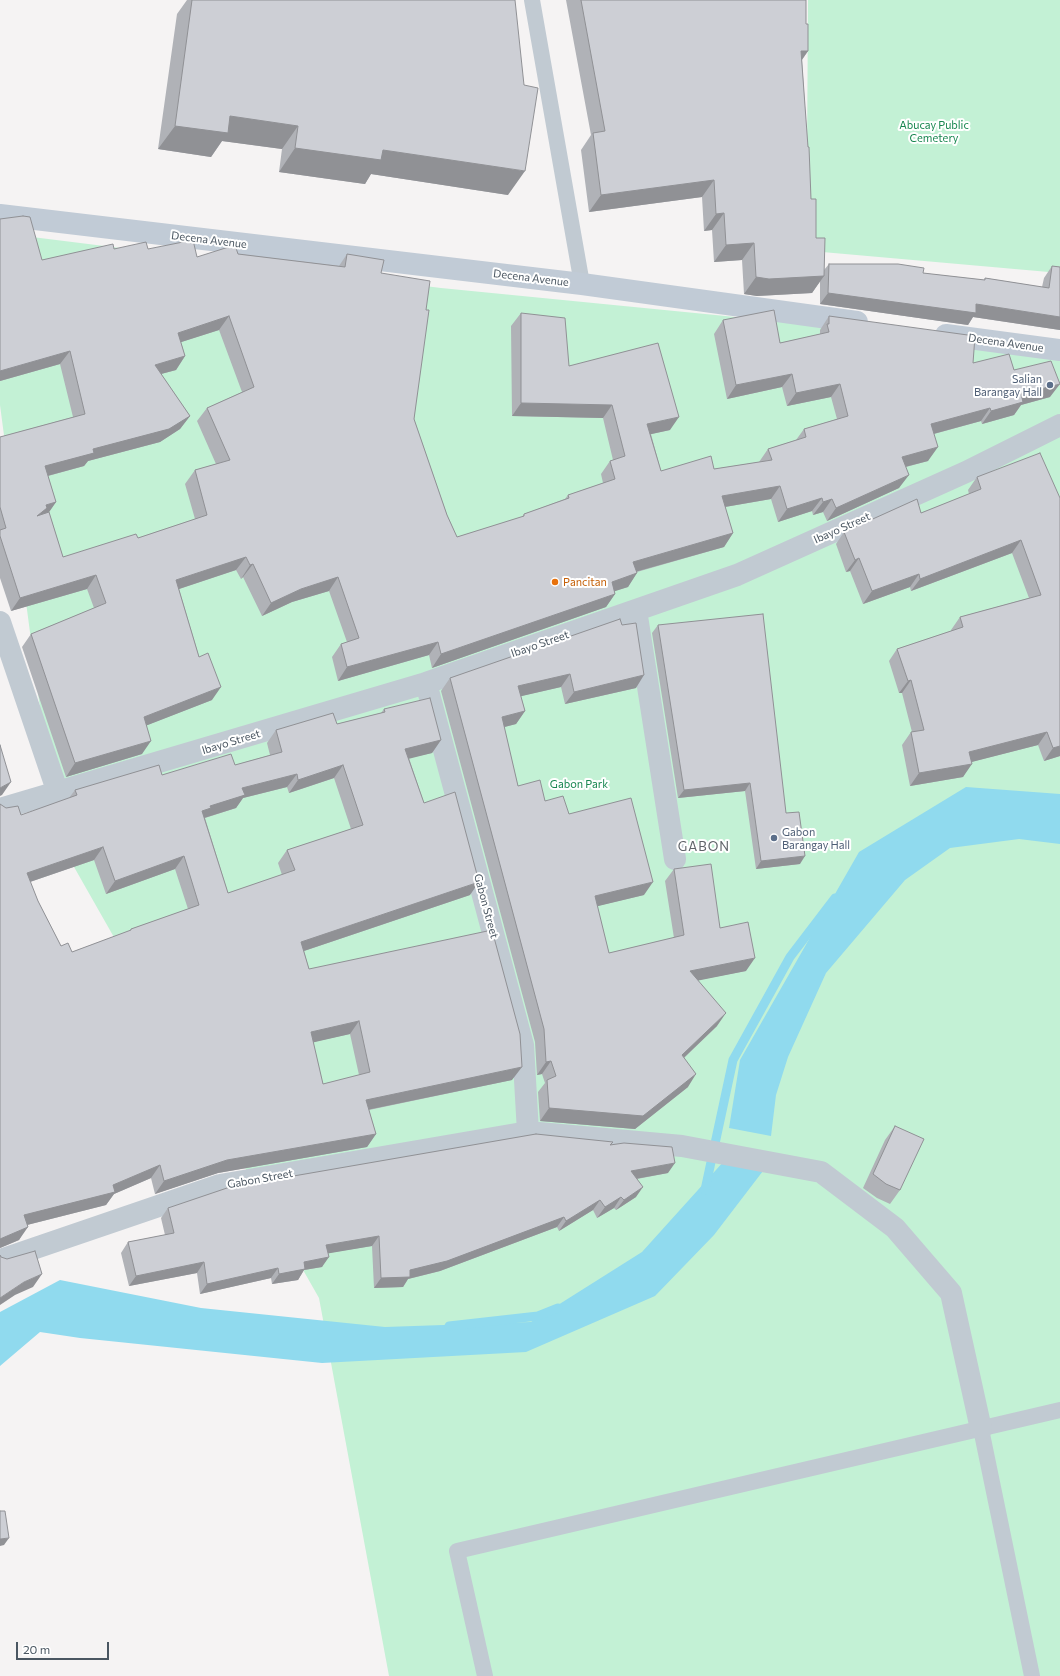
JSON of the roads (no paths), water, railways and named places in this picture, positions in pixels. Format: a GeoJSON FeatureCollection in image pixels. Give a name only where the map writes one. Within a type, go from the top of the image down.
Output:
{"type":"FeatureCollection","features":[{"type":"Feature","properties":{"kind":"main road","name":"Decena Avenue"},"geometry":{"type":"LineString","coordinates":[[0,215],[582,284],[880,325]]}},
{"type":"Feature","properties":{"kind":"main road","name":"Decena Avenue"},"geometry":{"type":"LineString","coordinates":[[927,332],[1060,350]]}},
{"type":"Feature","properties":{"kind":"street","name":"Ibayo Street"},"geometry":{"type":"LineString","coordinates":[[0,809],[426,683],[744,571],[966,472],[1060,426]]}},
{"type":"Feature","properties":{"kind":"street"},"geometry":{"type":"LineString","coordinates":[[636,610],[675,859]]}},
{"type":"Feature","properties":{"kind":"street"},"geometry":{"type":"LineString","coordinates":[[0,622],[58,793]]}},
{"type":"Feature","properties":{"kind":"street","name":"Gabon Street"},"geometry":{"type":"LineString","coordinates":[[426,683],[523,1045],[528,1132]]}},
{"type":"Feature","properties":{"kind":"street","name":"Gabon Street"},"geometry":{"type":"LineString","coordinates":[[0,1260],[220,1186],[528,1132],[682,1146],[821,1172],[857,1198],[900,1234],[951,1293],[981,1429]]}},
{"type":"Feature","properties":{"kind":"lane"},"geometry":{"type":"LineString","coordinates":[[532,0],[582,284]]}},
{"type":"Feature","properties":{"kind":"lane"},"geometry":{"type":"LineString","coordinates":[[485,1676],[457,1551],[1060,1410]]}},
{"type":"Feature","properties":{"kind":"lane"},"geometry":{"type":"LineString","coordinates":[[981,1429],[1032,1676]]}},
{"type":"Feature","properties":{"kind":"water"},"geometry":{"type":"Polygon","coordinates":[[[966,787],[1060,794],[1060,844],[1019,839],[950,848],[905,880],[826,973],[788,1057],[776,1095],[771,1136],[729,1128],[740,1060],[859,852],[966,787]]]}},
{"type":"Feature","properties":{"kind":"water"},"geometry":{"type":"Polygon","coordinates":[[[725,1160],[766,1167],[714,1235],[655,1296],[526,1352],[322,1363],[80,1338],[40,1332],[0,1366],[0,1312],[60,1280],[201,1308],[385,1327],[531,1322],[642,1252],[725,1160]]]}},
{"type":"Feature","properties":{"kind":"waterway"},"geometry":{"type":"LineString","coordinates":[[705,1190],[733,1060],[790,957],[835,898]]}},
{"type":"Feature","properties":{"kind":"waterway"},"geometry":{"type":"LineString","coordinates":[[449,1326],[538,1316],[558,1308]]}},
{"type":"Feature","properties":{"kind":"place","name":"Salian Barangay Hall"},"geometry":{"type":"Point","coordinates":[1050,385]}},
{"type":"Feature","properties":{"kind":"place","name":"Pancitan"},"geometry":{"type":"Point","coordinates":[555,582]}},
{"type":"Feature","properties":{"kind":"place","name":"Gabon Barangay Hall"},"geometry":{"type":"Point","coordinates":[774,838]}},
{"type":"Feature","properties":{"kind":"district","name":"GABON"},"geometry":{"type":"Point","coordinates":[704,847]}},
{"type":"Feature","properties":{"kind":"park label","name":"Abucay Public Cemetery"},"geometry":{"type":"Point","coordinates":[934,131]}},
{"type":"Feature","properties":{"kind":"park label","name":"Gabon Park"},"geometry":{"type":"Point","coordinates":[579,784]}}]}
